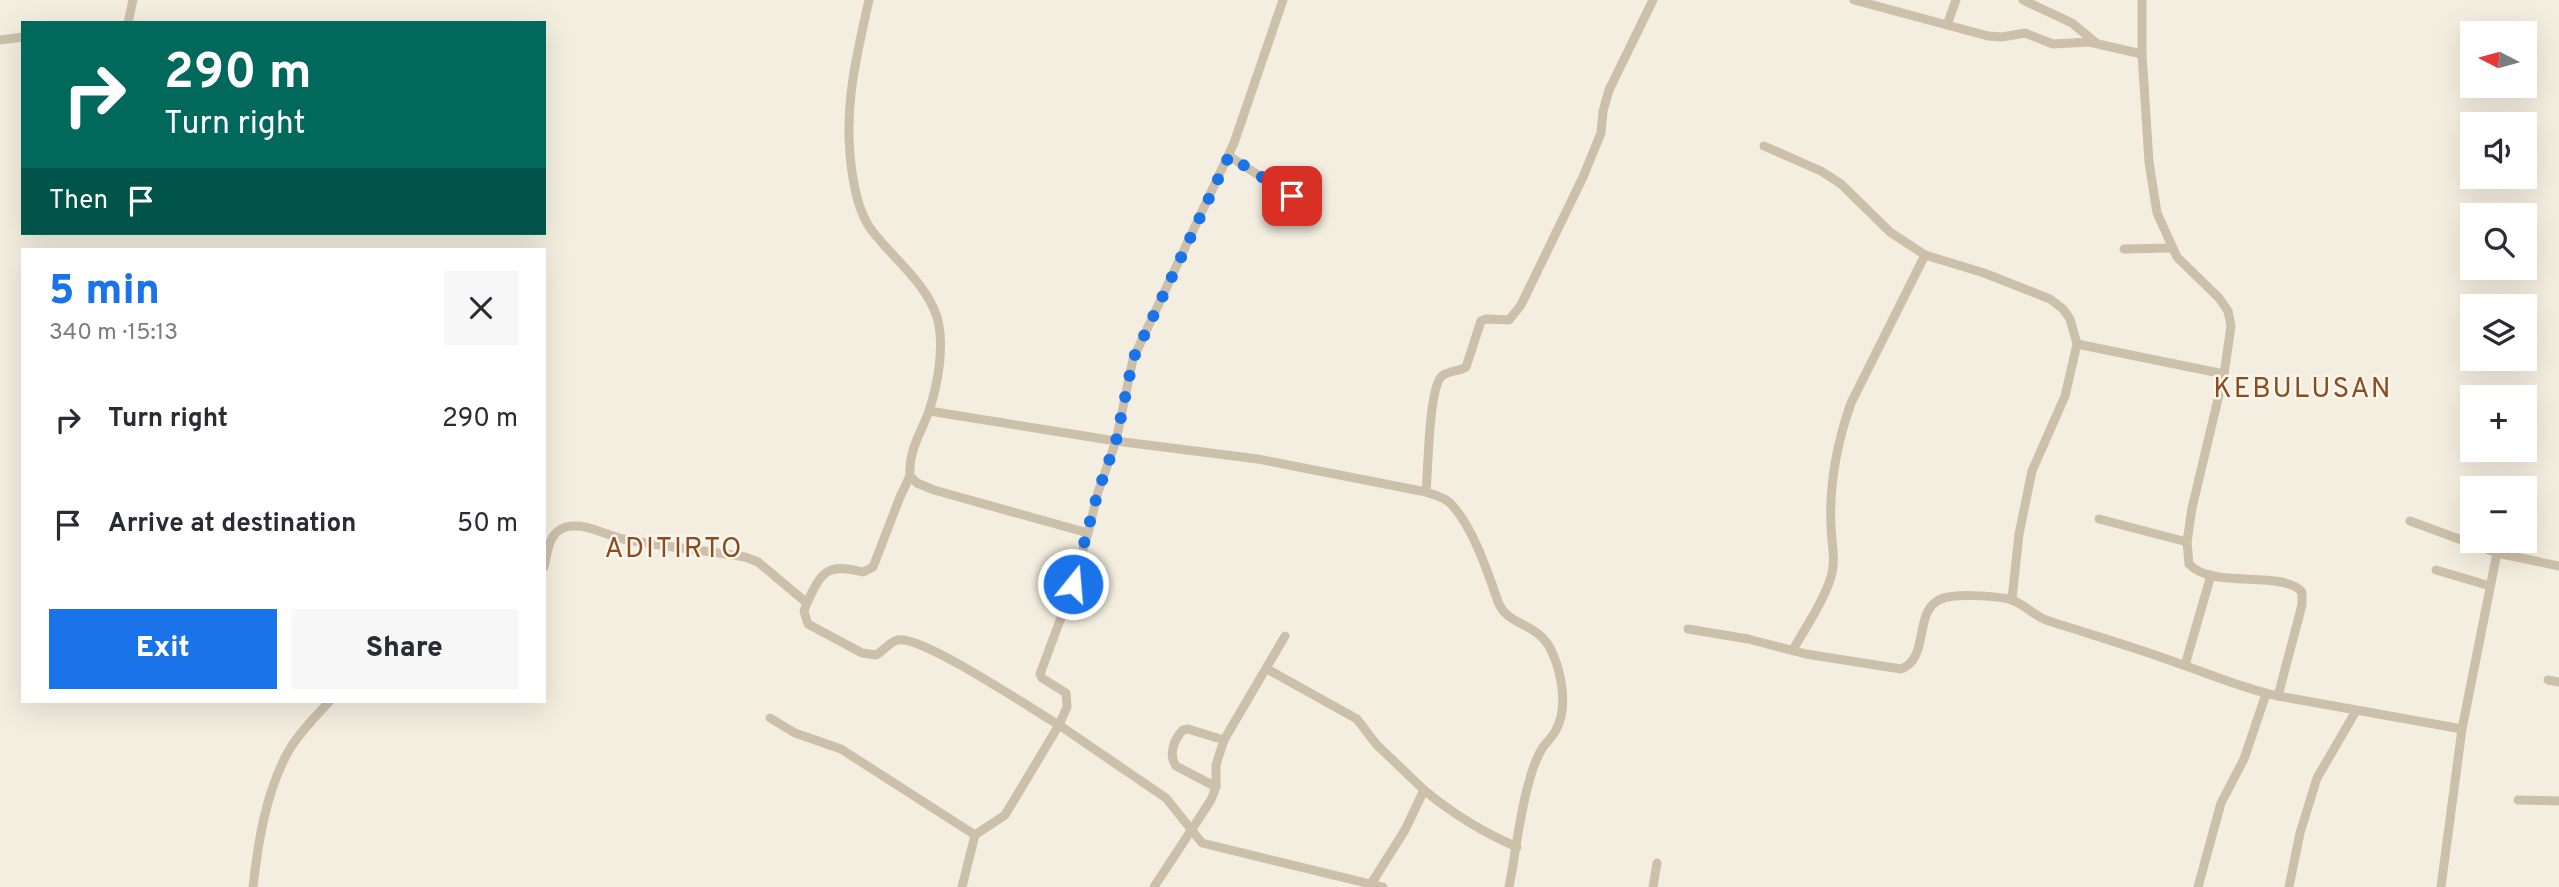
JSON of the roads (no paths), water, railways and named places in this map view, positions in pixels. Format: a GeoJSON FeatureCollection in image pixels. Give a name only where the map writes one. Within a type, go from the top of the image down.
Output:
{"type":"FeatureCollection","features":[{"type":"Feature","properties":{"kind":"street"},"geometry":{"type":"LineString","coordinates":[[128,21],[133,0]]}},
{"type":"Feature","properties":{"kind":"street"},"geometry":{"type":"LineString","coordinates":[[869,0],[858,47],[849,110],[849,152],[858,201],[872,230],[917,281],[937,316],[938,371],[929,411],[915,442],[910,476],[873,567],[863,572],[844,567],[830,569],[807,603],[804,611],[808,624],[850,648],[869,655],[876,655],[899,639],[912,641],[944,657],[1059,725],[1166,798],[1202,843],[1382,887]]}},
{"type":"Feature","properties":{"kind":"street"},"geometry":{"type":"LineString","coordinates":[[962,887],[975,835],[1005,815],[1067,707],[1066,693],[1040,674],[1077,570],[1098,492],[1116,441],[1130,371],[1137,350],[1229,156],[1283,0]]}},
{"type":"Feature","properties":{"kind":"street"},"geometry":{"type":"LineString","coordinates":[[1426,492],[1433,400],[1439,380],[1447,373],[1466,367],[1481,321],[1509,320],[1521,305],[1583,177],[1601,133],[1609,90],[1653,0]]}},
{"type":"Feature","properties":{"kind":"street"},"geometry":{"type":"LineString","coordinates":[[1854,0],[1992,37],[2020,33],[2053,44],[2078,41],[2096,43],[2142,54]]}},
{"type":"Feature","properties":{"kind":"street"},"geometry":{"type":"LineString","coordinates":[[1947,25],[1956,0]]}},
{"type":"Feature","properties":{"kind":"street"},"geometry":{"type":"LineString","coordinates":[[2023,0],[2072,23],[2096,43]]}},
{"type":"Feature","properties":{"kind":"street"},"geometry":{"type":"LineString","coordinates":[[2142,0],[2142,54],[2151,183],[2157,212],[2177,257],[2219,298],[2228,311],[2230,339],[2198,479],[2187,542],[2189,564],[2197,571],[2211,575],[2286,584],[2302,592],[2302,605],[2278,696]]}},
{"type":"Feature","properties":{"kind":"street"},"geometry":{"type":"LineString","coordinates":[[0,40],[21,37]]}},
{"type":"Feature","properties":{"kind":"street"},"geometry":{"type":"LineString","coordinates":[[1764,146],[1821,171],[1841,184],[1890,232],[1925,255],[2045,296],[2063,309],[2070,319],[2077,344],[2065,396],[2032,471],[2019,534],[2012,599]]}},
{"type":"Feature","properties":{"kind":"street"},"geometry":{"type":"LineString","coordinates":[[1229,156],[1301,203],[1316,208]]}},
{"type":"Feature","properties":{"kind":"street"},"geometry":{"type":"LineString","coordinates":[[2124,250],[2172,248]]}},
{"type":"Feature","properties":{"kind":"street"},"geometry":{"type":"LineString","coordinates":[[1793,650],[1832,574],[1833,476],[1843,425],[1856,393],[1925,255]]}},
{"type":"Feature","properties":{"kind":"street"},"geometry":{"type":"LineString","coordinates":[[2077,344],[2224,374]]}},
{"type":"Feature","properties":{"kind":"street"},"geometry":{"type":"LineString","coordinates":[[929,411],[1116,441],[1258,458],[1426,492],[1449,502],[1490,578],[1499,605],[1509,617],[1540,632],[1553,653],[1560,676],[1561,708],[1558,725],[1538,756],[1530,778],[1509,887]]}},
{"type":"Feature","properties":{"kind":"street"},"geometry":{"type":"LineString","coordinates":[[910,476],[918,483],[949,495],[1088,533]]}},
{"type":"Feature","properties":{"kind":"street"},"geometry":{"type":"LineString","coordinates":[[2099,519],[2187,542]]}},
{"type":"Feature","properties":{"kind":"street"},"geometry":{"type":"LineString","coordinates":[[2410,521],[2460,539]]}},
{"type":"Feature","properties":{"kind":"street"},"geometry":{"type":"LineString","coordinates":[[546,558],[550,539],[555,534],[566,527],[584,528],[620,538],[746,557],[758,562],[807,603]]}},
{"type":"Feature","properties":{"kind":"street"},"geometry":{"type":"LineString","coordinates":[[2441,887],[2462,729],[2497,553],[2559,566]]}},
{"type":"Feature","properties":{"kind":"street"},"geometry":{"type":"LineString","coordinates":[[2436,570],[2490,586]]}},
{"type":"Feature","properties":{"kind":"street"},"geometry":{"type":"LineString","coordinates":[[2185,665],[2211,575]]}},
{"type":"Feature","properties":{"kind":"street"},"geometry":{"type":"LineString","coordinates":[[1689,629],[1901,669],[1909,666],[1914,659],[1928,612],[1934,603],[1942,598],[1964,596],[2012,599],[2044,619],[2185,665],[2215,679],[2266,694],[2462,729]]}},
{"type":"Feature","properties":{"kind":"street"},"geometry":{"type":"LineString","coordinates":[[1154,887],[1211,800],[1216,787],[1214,773],[1224,740],[1285,636]]}},
{"type":"Feature","properties":{"kind":"street"},"geometry":{"type":"LineString","coordinates":[[1267,669],[1357,719],[1376,744],[1447,810],[1517,847]]}},
{"type":"Feature","properties":{"kind":"street"},"geometry":{"type":"LineString","coordinates":[[2548,680],[2559,682]]}},
{"type":"Feature","properties":{"kind":"street"},"geometry":{"type":"LineString","coordinates":[[2198,887],[2221,803],[2244,759],[2266,694]]}},
{"type":"Feature","properties":{"kind":"street"},"geometry":{"type":"LineString","coordinates":[[253,887],[261,836],[278,773],[289,749],[328,703]]}},
{"type":"Feature","properties":{"kind":"street"},"geometry":{"type":"LineString","coordinates":[[2289,887],[2300,833],[2316,778],[2356,711]]}},
{"type":"Feature","properties":{"kind":"street"},"geometry":{"type":"LineString","coordinates":[[770,718],[795,733],[841,750],[975,835]]}},
{"type":"Feature","properties":{"kind":"street"},"geometry":{"type":"LineString","coordinates":[[1216,787],[1176,766],[1172,755],[1175,739],[1183,730],[1188,729],[1224,740]]}},
{"type":"Feature","properties":{"kind":"street"},"geometry":{"type":"LineString","coordinates":[[1371,884],[1405,830],[1424,790]]}},
{"type":"Feature","properties":{"kind":"street"},"geometry":{"type":"LineString","coordinates":[[2518,800],[2559,801]]}},
{"type":"Feature","properties":{"kind":"street"},"geometry":{"type":"LineString","coordinates":[[1653,887],[1657,863]]}},
{"type":"Feature","properties":{"kind":"district","name":"KEBULUSAN"},"geometry":{"type":"Point","coordinates":[2303,387]}},
{"type":"Feature","properties":{"kind":"district","name":"ADITIRTO"},"geometry":{"type":"Point","coordinates":[674,547]}}]}
